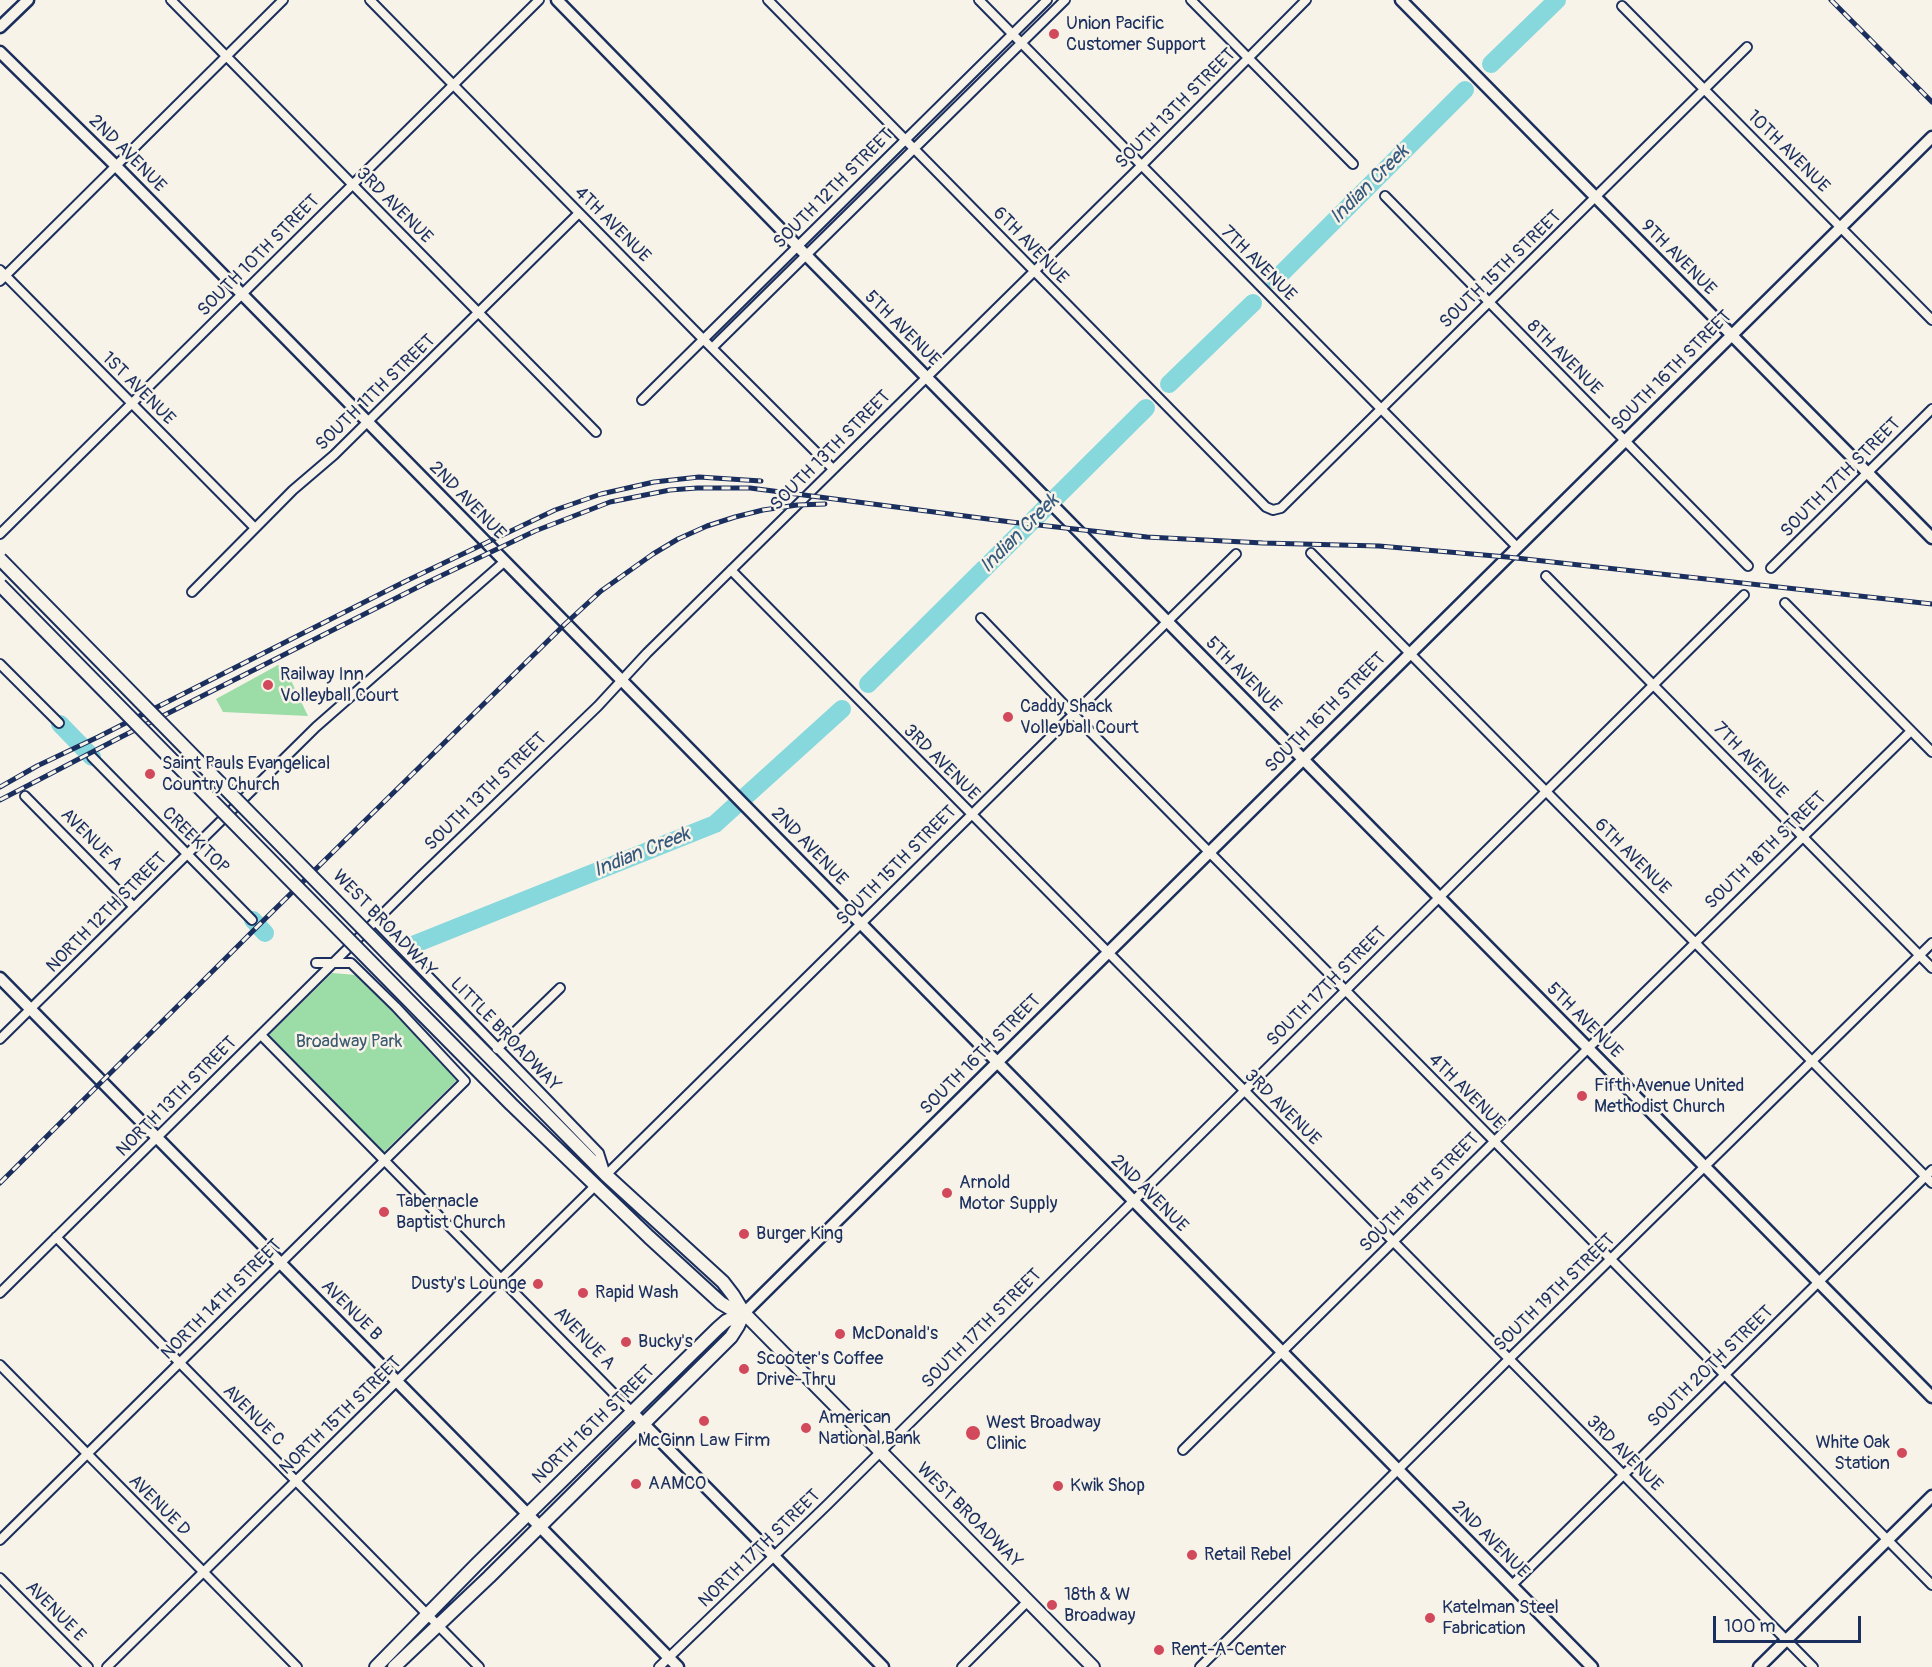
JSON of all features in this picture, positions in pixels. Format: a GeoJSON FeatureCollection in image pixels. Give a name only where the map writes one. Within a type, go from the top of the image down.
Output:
{"type":"FeatureCollection","features":[{"type":"Feature","properties":{"kind":"main road","name":"WEST BROADWAY"},"geometry":{"type":"LineString","coordinates":[[0,559],[606,1174],[723,1282],[744,1313],[1093,1667]]}},
{"type":"Feature","properties":{"kind":"main road","name":"WEST BROADWAY"},"geometry":{"type":"LineString","coordinates":[[0,585],[422,1014],[595,1186],[721,1303],[744,1313]]}},
{"type":"Feature","properties":{"kind":"main road","name":"NORTH 16TH STREET"},"geometry":{"type":"LineString","coordinates":[[376,1667],[718,1328],[726,1321],[744,1313]]}},
{"type":"Feature","properties":{"kind":"main road","name":"NORTH 16TH STREET"},"geometry":{"type":"LineString","coordinates":[[394,1667],[540,1527],[731,1337],[744,1313]]}},
{"type":"Feature","properties":{"kind":"street"},"geometry":{"type":"LineString","coordinates":[[0,27],[28,0]]}},
{"type":"Feature","properties":{"kind":"street","name":"3RD AVENUE"},"geometry":{"type":"LineString","coordinates":[[171,0],[596,432]]}},
{"type":"Feature","properties":{"kind":"street"},"geometry":{"type":"LineString","coordinates":[[2,276],[283,0]]}},
{"type":"Feature","properties":{"kind":"street","name":"4TH AVENUE"},"geometry":{"type":"LineString","coordinates":[[370,0],[833,469]]}},
{"type":"Feature","properties":{"kind":"street","name":"SOUTH 10TH STREET"},"geometry":{"type":"LineString","coordinates":[[0,534],[539,0]]}},
{"type":"Feature","properties":{"kind":"street","name":"5TH AVENUE"},"geometry":{"type":"LineString","coordinates":[[557,0],[1932,1398]]}},
{"type":"Feature","properties":{"kind":"street","name":"6TH AVENUE"},"geometry":{"type":"LineString","coordinates":[[768,0],[1266,507],[1273,510]]}},
{"type":"Feature","properties":{"kind":"street","name":"7TH AVENUE"},"geometry":{"type":"LineString","coordinates":[[979,0],[1517,547]]}},
{"type":"Feature","properties":{"kind":"street","name":"SOUTH 12TH STREET"},"geometry":{"type":"LineString","coordinates":[[642,400],[1047,0]]}},
{"type":"Feature","properties":{"kind":"street","name":"SOUTH 12TH STREET"},"geometry":{"type":"LineString","coordinates":[[712,348],[1065,0]]}},
{"type":"Feature","properties":{"kind":"street"},"geometry":{"type":"LineString","coordinates":[[1191,0],[1353,164]]}},
{"type":"Feature","properties":{"kind":"street","name":"SOUTH 13TH STREET"},"geometry":{"type":"LineString","coordinates":[[375,921],[598,706],[731,570],[1306,0]]}},
{"type":"Feature","properties":{"kind":"street","name":"9TH AVENUE"},"geometry":{"type":"LineString","coordinates":[[1401,0],[1932,538]]}},
{"type":"Feature","properties":{"kind":"street","name":"10TH AVENUE"},"geometry":{"type":"LineString","coordinates":[[1622,6],[1932,320]]}},
{"type":"Feature","properties":{"kind":"street","name":"SOUTH 15TH STREET"},"geometry":{"type":"LineString","coordinates":[[1273,510],[1281,508],[1747,47]]}},
{"type":"Feature","properties":{"kind":"street","name":"2ND AVENUE"},"geometry":{"type":"LineString","coordinates":[[0,52],[116,166],[1592,1667]]}},
{"type":"Feature","properties":{"kind":"street","name":"SOUTH 16TH STREET"},"geometry":{"type":"LineString","coordinates":[[744,1313],[1932,137]]}},
{"type":"Feature","properties":{"kind":"street","name":"8TH AVENUE"},"geometry":{"type":"LineString","coordinates":[[1384,196],[1748,566]]}},
{"type":"Feature","properties":{"kind":"street","name":"SOUTH 11TH STREET"},"geometry":{"type":"LineString","coordinates":[[192,592],[293,490],[334,455],[579,213]]}},
{"type":"Feature","properties":{"kind":"street","name":"1ST AVENUE"},"geometry":{"type":"LineString","coordinates":[[2,276],[255,528]]}},
{"type":"Feature","properties":{"kind":"street","name":"SOUTH 17TH STREET"},"geometry":{"type":"LineString","coordinates":[[1771,568],[1932,409]]}},
{"type":"Feature","properties":{"kind":"street","name":"6TH AVENUE"},"geometry":{"type":"LineString","coordinates":[[1311,553],[1932,1183]]}},
{"type":"Feature","properties":{"kind":"street","name":"SOUTH 15TH STREET"},"geometry":{"type":"LineString","coordinates":[[606,1174],[1236,554]]}},
{"type":"Feature","properties":{"kind":"street","name":"NORTH 12TH STREET"},"geometry":{"type":"LineString","coordinates":[[0,1039],[316,727],[504,562]]}},
{"type":"Feature","properties":{"kind":"street","name":"3RD AVENUE"},"geometry":{"type":"LineString","coordinates":[[731,570],[1813,1667]]}},
{"type":"Feature","properties":{"kind":"street","name":"7TH AVENUE"},"geometry":{"type":"LineString","coordinates":[[1546,576],[1932,968]]}},
{"type":"Feature","properties":{"kind":"street","name":"SOUTH 17TH STREET"},"geometry":{"type":"LineString","coordinates":[[880,1451],[1744,595]]}},
{"type":"Feature","properties":{"kind":"street"},"geometry":{"type":"LineString","coordinates":[[1785,603],[1932,752]]}},
{"type":"Feature","properties":{"kind":"street","name":"4TH AVENUE"},"geometry":{"type":"LineString","coordinates":[[981,618],[1072,714],[1932,1585]]}},
{"type":"Feature","properties":{"kind":"street"},"geometry":{"type":"LineString","coordinates":[[0,664],[59,723]]}},
{"type":"Feature","properties":{"kind":"street","name":"SOUTH 18TH STREET"},"geometry":{"type":"LineString","coordinates":[[1183,1450],[1392,1241],[1911,731]]}},
{"type":"Feature","properties":{"kind":"street","name":"CREEK TOP"},"geometry":{"type":"LineString","coordinates":[[92,757],[252,920]]}},
{"type":"Feature","properties":{"kind":"street","name":"AVENUE A"},"geometry":{"type":"LineString","coordinates":[[25,796],[134,907]]}},
{"type":"Feature","properties":{"kind":"street","name":"NORTH 13TH STREET"},"geometry":{"type":"LineString","coordinates":[[0,1293],[375,921]]}},
{"type":"Feature","properties":{"kind":"street","name":"LITTLE BROADWAY"},"geometry":{"type":"LineString","coordinates":[[375,921],[599,1153],[606,1174]]}},
{"type":"Feature","properties":{"kind":"street","name":"SOUTH 19TH STREET"},"geometry":{"type":"LineString","coordinates":[[1200,1667],[1932,943]]}},
{"type":"Feature","properties":{"kind":"street"},"geometry":{"type":"LineString","coordinates":[[316,963],[333,964]]}},
{"type":"Feature","properties":{"kind":"street","name":"NORTH 14TH STREET"},"geometry":{"type":"LineString","coordinates":[[0,1540],[465,1081],[351,963],[333,964]]}},
{"type":"Feature","properties":{"kind":"street","name":"AVENUE B"},"geometry":{"type":"LineString","coordinates":[[0,978],[678,1667]]}},
{"type":"Feature","properties":{"kind":"street"},"geometry":{"type":"LineString","coordinates":[[497,1049],[560,988]]}},
{"type":"Feature","properties":{"kind":"street","name":"AVENUE A"},"geometry":{"type":"LineString","coordinates":[[261,1035],[884,1667]]}},
{"type":"Feature","properties":{"kind":"street","name":"SOUTH 20TH STREET"},"geometry":{"type":"LineString","coordinates":[[1512,1585],[1932,1170]]}},
{"type":"Feature","properties":{"kind":"street","name":"NORTH 15TH STREET"},"geometry":{"type":"LineString","coordinates":[[107,1667],[595,1186]]}},
{"type":"Feature","properties":{"kind":"street","name":"AVENUE C"},"geometry":{"type":"LineString","coordinates":[[56,1237],[479,1667]]}},
{"type":"Feature","properties":{"kind":"street","name":"AVENUE D"},"geometry":{"type":"LineString","coordinates":[[0,1365],[297,1667]]}},
{"type":"Feature","properties":{"kind":"street","name":"NORTH 17TH STREET"},"geometry":{"type":"LineString","coordinates":[[659,1667],[880,1451]]}},
{"type":"Feature","properties":{"kind":"street"},"geometry":{"type":"LineString","coordinates":[[1759,1667],[1932,1496]]}},
{"type":"Feature","properties":{"kind":"street","name":"AVENUE E"},"geometry":{"type":"LineString","coordinates":[[0,1578],[88,1667]]}},
{"type":"Feature","properties":{"kind":"street"},"geometry":{"type":"LineString","coordinates":[[962,1667],[1028,1601]]}},
{"type":"Feature","properties":{"kind":"green space","name":"Railway Inn Volleyball Court"},"geometry":{"type":"Polygon","coordinates":[[[278,665],[286,670],[308,716],[223,712],[216,699],[278,665]]]}},
{"type":"Feature","properties":{"kind":"green space","name":"Broadway Park"},"geometry":{"type":"Polygon","coordinates":[[[332,973],[356,975],[459,1078],[384,1152],[269,1035],[332,973]]]}},
{"type":"Feature","properties":{"kind":"waterway","name":"Indian Creek"},"geometry":{"type":"LineString","coordinates":[[1491,64],[1557,0]]}},
{"type":"Feature","properties":{"kind":"waterway","name":"Indian Creek"},"geometry":{"type":"LineString","coordinates":[[1275,280],[1465,90]]}},
{"type":"Feature","properties":{"kind":"waterway","name":"Indian Creek"},"geometry":{"type":"LineString","coordinates":[[1169,384],[1253,303]]}},
{"type":"Feature","properties":{"kind":"waterway","name":"Indian Creek"},"geometry":{"type":"LineString","coordinates":[[868,684],[1146,408]]}},
{"type":"Feature","properties":{"kind":"waterway","name":"Indian Creek"},"geometry":{"type":"LineString","coordinates":[[410,946],[715,824],[842,709]]}},
{"type":"Feature","properties":{"kind":"waterway","name":"Indian Creek"},"geometry":{"type":"LineString","coordinates":[[60,724],[92,757]]}},
{"type":"Feature","properties":{"kind":"waterway","name":"Indian Creek"},"geometry":{"type":"LineString","coordinates":[[253,920],[265,933]]}},
{"type":"Feature","properties":{"kind":"railway"},"geometry":{"type":"LineString","coordinates":[[1831,0],[1932,102]]}},
{"type":"Feature","properties":{"kind":"railway"},"geometry":{"type":"LineString","coordinates":[[0,787],[37,766],[406,581],[555,510],[601,494],[654,482],[699,477],[761,481]]}},
{"type":"Feature","properties":{"kind":"railway"},"geometry":{"type":"LineString","coordinates":[[0,800],[428,582],[535,531],[610,502],[670,490],[750,488],[1147,537],[1379,546],[1507,557],[1932,604]]}},
{"type":"Feature","properties":{"kind":"railway"},"geometry":{"type":"LineString","coordinates":[[0,1183],[266,918],[601,591],[653,554],[678,539],[707,526],[763,510],[825,504]]}},
{"type":"Feature","properties":{"kind":"place","name":"Union Pacific Customer Support"},"geometry":{"type":"Point","coordinates":[1054,34]}},
{"type":"Feature","properties":{"kind":"place","name":"Railway Inn Volleyball Court"},"geometry":{"type":"Point","coordinates":[268,685]}},
{"type":"Feature","properties":{"kind":"place","name":"Caddy Shack Volleyball Court"},"geometry":{"type":"Point","coordinates":[1008,717]}},
{"type":"Feature","properties":{"kind":"place","name":"Saint Pauls Evangelical Country Church"},"geometry":{"type":"Point","coordinates":[150,774]}},
{"type":"Feature","properties":{"kind":"place","name":"Fifth Avenue United Methodist Church"},"geometry":{"type":"Point","coordinates":[1582,1096]}},
{"type":"Feature","properties":{"kind":"place","name":"Arnold Motor Supply"},"geometry":{"type":"Point","coordinates":[947,1193]}},
{"type":"Feature","properties":{"kind":"place","name":"Tabernacle Baptist Church"},"geometry":{"type":"Point","coordinates":[384,1212]}},
{"type":"Feature","properties":{"kind":"place","name":"Burger King"},"geometry":{"type":"Point","coordinates":[744,1234]}},
{"type":"Feature","properties":{"kind":"place","name":"Dusty's Lounge"},"geometry":{"type":"Point","coordinates":[538,1284]}},
{"type":"Feature","properties":{"kind":"place","name":"Rapid Wash"},"geometry":{"type":"Point","coordinates":[583,1293]}},
{"type":"Feature","properties":{"kind":"place","name":"McDonald's"},"geometry":{"type":"Point","coordinates":[840,1334]}},
{"type":"Feature","properties":{"kind":"place","name":"Bucky's"},"geometry":{"type":"Point","coordinates":[626,1342]}},
{"type":"Feature","properties":{"kind":"place","name":"Scooter's Coffee Drive-Thru"},"geometry":{"type":"Point","coordinates":[744,1369]}},
{"type":"Feature","properties":{"kind":"place","name":"McGinn Law Firm"},"geometry":{"type":"Point","coordinates":[704,1421]}},
{"type":"Feature","properties":{"kind":"place","name":"American National Bank"},"geometry":{"type":"Point","coordinates":[806,1428]}},
{"type":"Feature","properties":{"kind":"place","name":"West Broadway Clinic"},"geometry":{"type":"Point","coordinates":[973,1433]}},
{"type":"Feature","properties":{"kind":"place","name":"White Oak Station"},"geometry":{"type":"Point","coordinates":[1902,1453]}},
{"type":"Feature","properties":{"kind":"place","name":"AAMCO"},"geometry":{"type":"Point","coordinates":[636,1484]}},
{"type":"Feature","properties":{"kind":"place","name":"Kwik Shop"},"geometry":{"type":"Point","coordinates":[1058,1486]}},
{"type":"Feature","properties":{"kind":"place","name":"Retail Rebel"},"geometry":{"type":"Point","coordinates":[1192,1555]}},
{"type":"Feature","properties":{"kind":"place","name":"18th & W Broadway"},"geometry":{"type":"Point","coordinates":[1052,1605]}},
{"type":"Feature","properties":{"kind":"place","name":"Katelman Steel Fabrication"},"geometry":{"type":"Point","coordinates":[1430,1618]}},
{"type":"Feature","properties":{"kind":"place","name":"Rent-A-Center"},"geometry":{"type":"Point","coordinates":[1159,1650]}}]}
